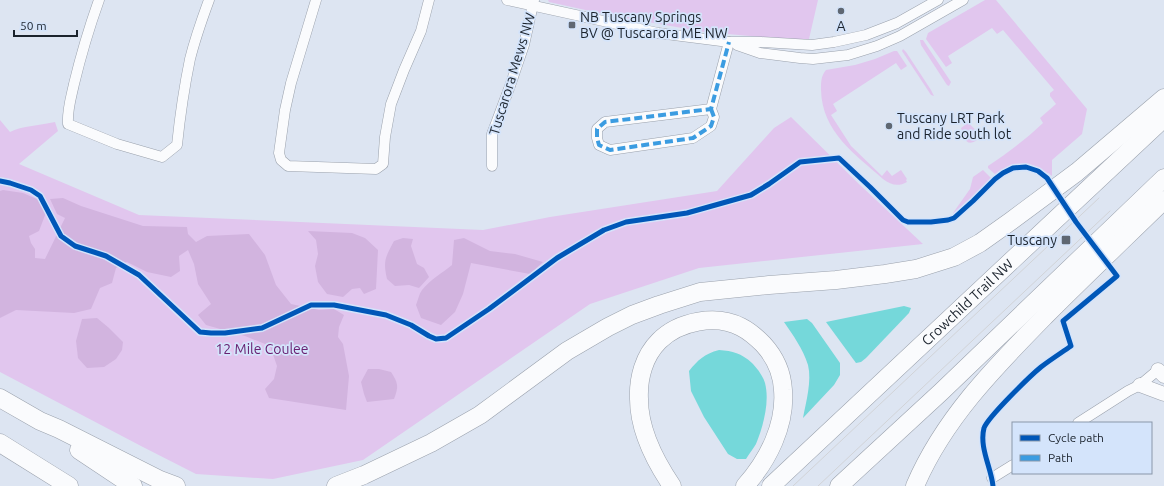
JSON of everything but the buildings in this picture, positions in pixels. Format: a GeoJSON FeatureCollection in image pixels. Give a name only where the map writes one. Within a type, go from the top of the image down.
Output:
{"type":"FeatureCollection","features":[{"type":"Feature","properties":{"kind":"highway"},"geometry":{"type":"LineString","coordinates":[[336,486],[364,475],[431,443],[480,415],[567,351],[608,327],[659,304],[700,292],[836,280],[885,274],[916,269],[954,257],[987,238],[1078,172],[1164,98]]}},
{"type":"Feature","properties":{"kind":"highway","name":"Crowchild Trail NW"},"geometry":{"type":"LineString","coordinates":[[771,486],[1164,118]]}},
{"type":"Feature","properties":{"kind":"highway"},"geometry":{"type":"LineString","coordinates":[[839,486],[941,392],[1164,178]]}},
{"type":"Feature","properties":{"kind":"highway"},"geometry":{"type":"LineString","coordinates":[[915,486],[934,448],[974,391],[1010,351],[1164,200]]}},
{"type":"Feature","properties":{"kind":"highway"},"geometry":{"type":"LineString","coordinates":[[672,486],[656,460],[642,426],[639,399],[642,372],[646,360],[660,340],[670,332],[683,326],[709,320],[722,321],[741,327],[759,340],[775,360],[783,380],[783,407],[777,435],[763,462],[745,486]]}},
{"type":"Feature","properties":{"kind":"highway"},"geometry":{"type":"LineString","coordinates":[[0,398],[40,421],[160,480],[176,486]]}},
{"type":"Feature","properties":{"kind":"highway"},"geometry":{"type":"LineString","coordinates":[[40,421],[55,434],[134,486]]}},
{"type":"Feature","properties":{"kind":"highway"},"geometry":{"type":"LineString","coordinates":[[0,443],[69,486]]}},
{"type":"Feature","properties":{"kind":"street"},"geometry":{"type":"LineString","coordinates":[[99,0],[79,62],[67,114],[68,124],[117,144],[162,157],[177,145],[182,100],[190,58],[209,0]]}},
{"type":"Feature","properties":{"kind":"street"},"geometry":{"type":"LineString","coordinates":[[316,0],[290,83],[279,153],[281,160],[288,166],[376,169],[383,164],[385,137],[391,104],[421,31],[429,0]]}},
{"type":"Feature","properties":{"kind":"street"},"geometry":{"type":"LineString","coordinates":[[507,0],[534,3],[658,33],[729,42],[812,45],[866,35],[897,23],[938,0]]}},
{"type":"Feature","properties":{"kind":"street"},"geometry":{"type":"LineString","coordinates":[[729,42],[760,53],[786,57],[813,59],[848,55],[877,46],[900,36],[963,0]]}},
{"type":"Feature","properties":{"kind":"street","name":"Tuscarora Mews NW"},"geometry":{"type":"LineString","coordinates":[[492,166],[492,134],[524,45],[534,3]]}},
{"type":"Feature","properties":{"kind":"street"},"geometry":{"type":"LineString","coordinates":[[711,110],[605,122],[597,129],[597,138],[599,145],[610,150],[693,138],[711,126],[714,117],[711,110],[729,42]]}},
{"type":"Feature","properties":{"kind":"street"},"geometry":{"type":"LineString","coordinates":[[1080,422],[1128,391],[1161,373]]}},
{"type":"Feature","properties":{"kind":"street"},"geometry":{"type":"LineString","coordinates":[[1140,385],[1164,394]]}},
{"type":"Feature","properties":{"kind":"street"},"geometry":{"type":"LineString","coordinates":[[992,478],[1012,466]]}},
{"type":"Feature","properties":{"kind":"green space"},"geometry":{"type":"Polygon","coordinates":[[[548,0],[818,0],[809,39],[782,39],[705,32],[608,15],[549,2],[548,0]]]}},
{"type":"Feature","properties":{"kind":"green space"},"geometry":{"type":"Polygon","coordinates":[[[985,0],[996,0],[1087,109],[1082,134],[1052,160],[1052,176],[1048,173],[1046,174],[1037,167],[1026,164],[1009,167],[996,175],[988,168],[988,166],[1017,146],[1043,123],[1040,118],[1056,104],[1050,96],[1050,93],[1054,90],[1003,30],[997,34],[992,28],[948,56],[952,63],[946,67],[926,39],[928,33],[985,0]]]}},
{"type":"Feature","properties":{"kind":"green space"},"geometry":{"type":"Polygon","coordinates":[[[920,40],[923,40],[951,82],[949,86],[921,45],[920,40]]]}},
{"type":"Feature","properties":{"kind":"green space"},"geometry":{"type":"Polygon","coordinates":[[[903,49],[934,96],[931,95],[902,51],[903,49]]]}},
{"type":"Feature","properties":{"kind":"green space"},"geometry":{"type":"Polygon","coordinates":[[[897,51],[907,66],[901,70],[896,63],[833,104],[837,111],[831,115],[851,146],[882,176],[887,170],[892,176],[901,170],[907,179],[907,182],[898,185],[889,183],[883,179],[851,151],[842,141],[827,118],[821,90],[822,77],[826,70],[855,65],[897,51]]]}},
{"type":"Feature","properties":{"kind":"green space","name":"12 Mile Coulee"},"geometry":{"type":"Polygon","coordinates":[[[791,117],[923,244],[699,268],[590,304],[363,460],[273,479],[196,474],[0,372],[0,120],[10,132],[26,127],[55,122],[58,131],[19,164],[139,215],[483,230],[550,217],[717,191],[774,128],[791,117]]]}},
{"type":"Feature","properties":{"kind":"green space"},"geometry":{"type":"Polygon","coordinates":[[[968,123],[976,130],[978,135],[977,140],[970,143],[963,135],[961,128],[968,123]]]}},
{"type":"Feature","properties":{"kind":"green space"},"geometry":{"type":"Polygon","coordinates":[[[983,170],[991,178],[991,181],[955,215],[953,213],[970,189],[973,177],[983,170]]]}},
{"type":"Feature","properties":{"kind":"shaded area"},"geometry":{"type":"Polygon","coordinates":[[[3,190],[23,193],[39,200],[47,210],[39,231],[29,236],[35,249],[35,258],[45,259],[65,218],[57,214],[50,199],[63,198],[81,206],[143,226],[187,227],[188,234],[196,242],[207,236],[249,234],[265,255],[276,285],[291,304],[319,310],[334,309],[344,315],[339,327],[338,337],[343,344],[349,376],[346,410],[269,398],[265,389],[274,379],[277,366],[270,346],[245,336],[206,325],[198,315],[211,304],[198,284],[194,264],[188,250],[179,256],[180,271],[171,277],[147,272],[127,262],[116,268],[112,283],[100,288],[91,309],[74,313],[16,310],[0,318],[0,191],[3,190]]]}},
{"type":"Feature","properties":{"kind":"shaded area"},"geometry":{"type":"Polygon","coordinates":[[[308,231],[352,233],[365,238],[378,250],[376,289],[364,294],[360,288],[352,289],[343,297],[327,294],[318,282],[315,266],[318,254],[316,240],[308,231]]]}},
{"type":"Feature","properties":{"kind":"shaded area"},"geometry":{"type":"Polygon","coordinates":[[[403,238],[413,239],[411,246],[417,264],[424,268],[429,277],[419,288],[409,285],[395,286],[387,279],[385,264],[387,256],[394,241],[403,238]]]}},
{"type":"Feature","properties":{"kind":"shaded area"},"geometry":{"type":"Polygon","coordinates":[[[464,238],[490,251],[515,254],[543,262],[530,274],[471,263],[463,294],[455,312],[441,325],[421,318],[416,305],[419,295],[425,286],[452,265],[454,240],[464,238]]]}},
{"type":"Feature","properties":{"kind":"shaded area"},"geometry":{"type":"Polygon","coordinates":[[[97,318],[123,342],[122,350],[116,359],[104,367],[87,368],[78,358],[76,341],[82,319],[97,318]]]}},
{"type":"Feature","properties":{"kind":"shaded area"},"geometry":{"type":"Polygon","coordinates":[[[368,369],[379,369],[391,372],[397,385],[397,391],[394,399],[367,402],[361,382],[368,369]]]}},
{"type":"Feature","properties":{"kind":"water"},"geometry":{"type":"Polygon","coordinates":[[[904,306],[911,308],[909,313],[861,362],[856,363],[826,322],[904,306]]]}},
{"type":"Feature","properties":{"kind":"water"},"geometry":{"type":"Polygon","coordinates":[[[807,319],[812,323],[840,363],[840,375],[834,385],[803,418],[809,385],[808,365],[801,348],[784,322],[807,319]]]}},
{"type":"Feature","properties":{"kind":"water"},"geometry":{"type":"Polygon","coordinates":[[[719,350],[737,353],[744,357],[758,370],[765,383],[767,398],[761,430],[756,444],[746,459],[737,459],[728,454],[704,417],[691,391],[689,371],[709,353],[719,350]]]}},
{"type":"Feature","properties":{"kind":"tram line"},"geometry":{"type":"LineString","coordinates":[[793,486],[1099,198]]}},
{"type":"Feature","properties":{"kind":"tram line"},"geometry":{"type":"LineString","coordinates":[[818,486],[1110,211]]}},
{"type":"Feature","properties":{"kind":"marked path"},"geometry":{"type":"LineString","coordinates":[[711,109],[714,117],[711,126],[693,138],[610,150],[599,145],[597,129],[605,122],[711,109],[729,42]]}},
{"type":"Feature","properties":{"kind":"cycle path"},"geometry":{"type":"LineString","coordinates":[[0,181],[31,190],[40,196],[61,236],[75,246],[106,256],[139,275],[200,332],[225,333],[262,328],[311,305],[334,305],[386,315],[411,325],[436,339],[446,338],[489,309],[557,258],[604,230],[626,222],[687,213],[751,195],[800,162],[839,158],[903,220],[908,222],[931,222],[954,218],[1003,173],[1013,168],[1026,167],[1038,171],[1047,178],[1076,222],[1117,276],[1063,321],[1071,346],[1044,364],[993,415],[984,428],[984,450],[993,486]]}},
{"type":"Feature","properties":{"kind":"place","name":"A"},"geometry":{"type":"Point","coordinates":[841,11]}},
{"type":"Feature","properties":{"kind":"place","name":"NB Tuscany Springs BV @ Tuscarora ME NW"},"geometry":{"type":"Point","coordinates":[572,25]}},
{"type":"Feature","properties":{"kind":"place","name":"Tuscany LRT Park and Ride south lot"},"geometry":{"type":"Point","coordinates":[889,126]}},
{"type":"Feature","properties":{"kind":"place","name":"Tuscany"},"geometry":{"type":"Point","coordinates":[1066,240]}}]}
